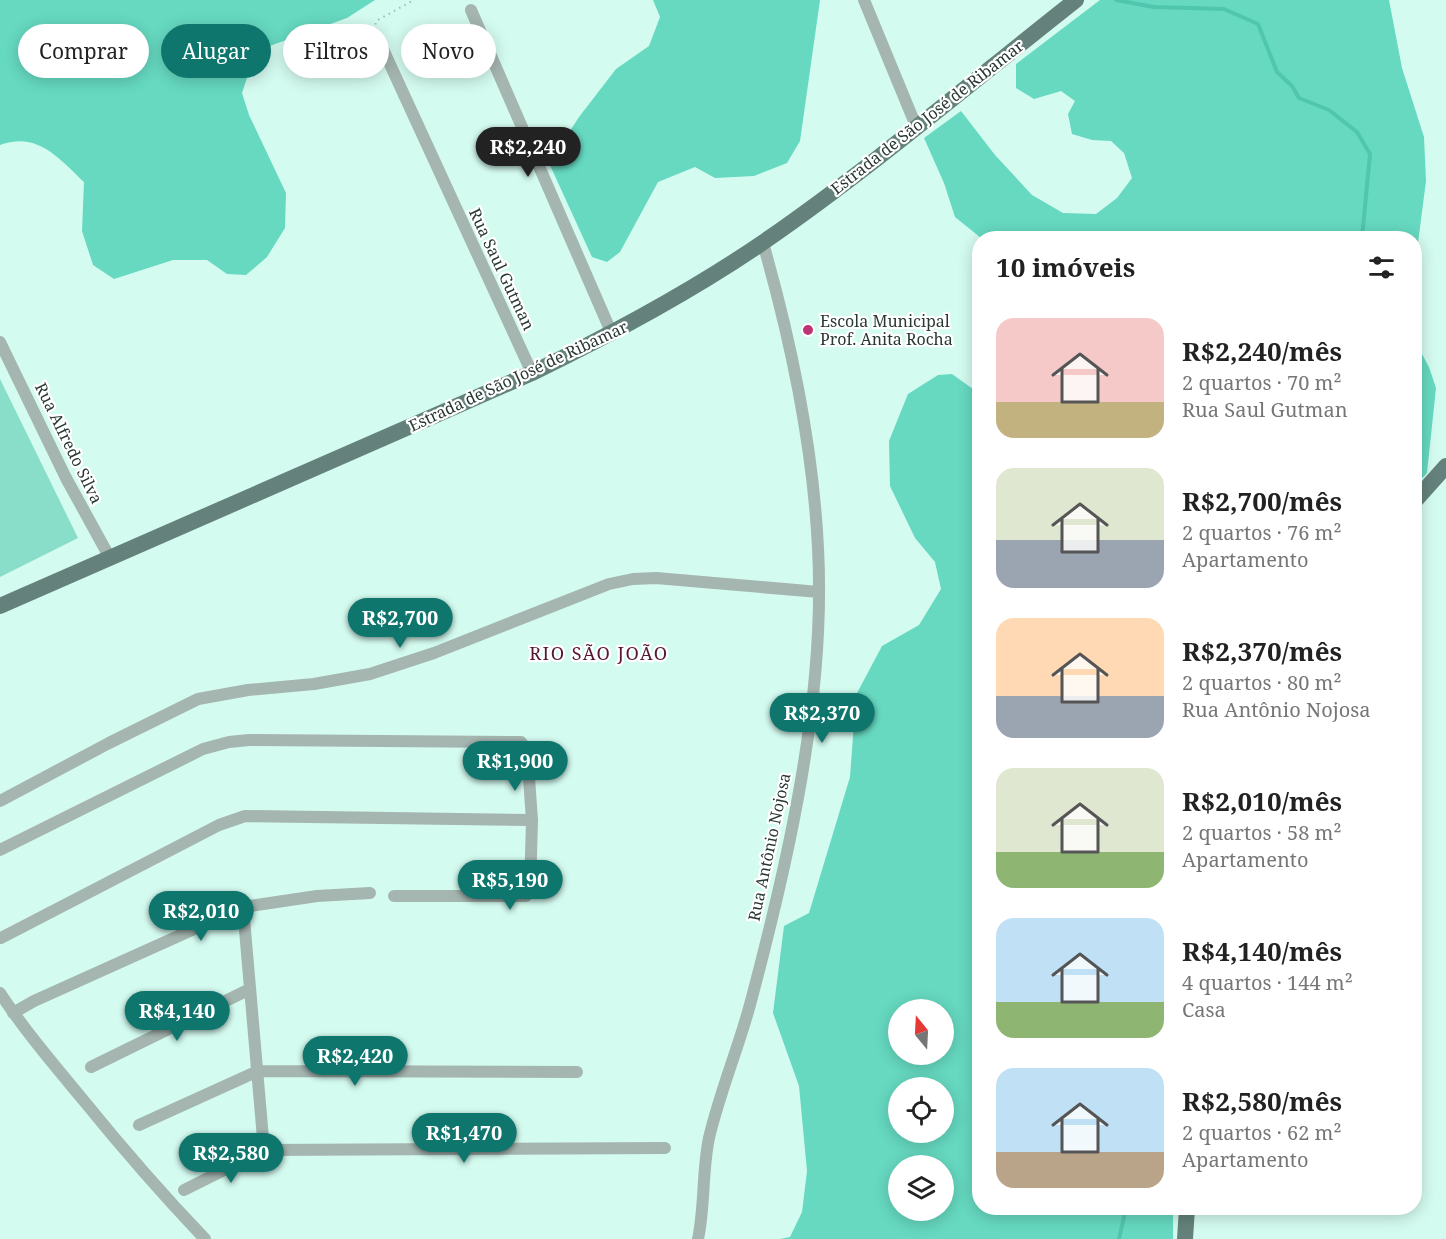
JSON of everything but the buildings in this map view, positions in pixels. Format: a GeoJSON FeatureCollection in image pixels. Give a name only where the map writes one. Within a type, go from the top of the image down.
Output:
{"type":"FeatureCollection","features":[{"type":"Feature","properties":{"kind":"main road","name":"Estrada de São José de Ribamar"},"geometry":{"type":"LineString","coordinates":[[0,606],[532,373],[612,334],[763,243],[1077,0]]}},
{"type":"Feature","properties":{"kind":"main road"},"geometry":{"type":"LineString","coordinates":[[1422,493],[1446,466]]}},
{"type":"Feature","properties":{"kind":"main road"},"geometry":{"type":"LineString","coordinates":[[1185,1239],[1187,1215]]}},
{"type":"Feature","properties":{"kind":"street"},"geometry":{"type":"LineString","coordinates":[[864,0],[916,126]]}},
{"type":"Feature","properties":{"kind":"street"},"geometry":{"type":"LineString","coordinates":[[471,10],[612,334]]}},
{"type":"Feature","properties":{"kind":"street","name":"Rua Saul Gutman"},"geometry":{"type":"LineString","coordinates":[[389,62],[532,373]]}},
{"type":"Feature","properties":{"kind":"street","name":"Rua Antônio Nojosa"},"geometry":{"type":"LineString","coordinates":[[698,1239],[709,1137],[751,1001],[802,774],[810,722],[819,592],[814,504],[805,439],[787,333],[763,243]]}},
{"type":"Feature","properties":{"kind":"street","name":"Rua Alfredo Silva"},"geometry":{"type":"LineString","coordinates":[[0,342],[66,478],[110,558]]}},
{"type":"Feature","properties":{"kind":"street"},"geometry":{"type":"LineString","coordinates":[[0,801],[198,699],[248,690],[314,684],[370,674],[423,657],[609,584],[633,579],[656,578],[819,592]]}},
{"type":"Feature","properties":{"kind":"street"},"geometry":{"type":"LineString","coordinates":[[0,850],[203,749],[230,742],[249,740],[521,742],[527,750],[532,820],[530,892],[526,896],[394,896]]}},
{"type":"Feature","properties":{"kind":"street"},"geometry":{"type":"LineString","coordinates":[[1,938],[219,825],[245,816],[532,820]]}},
{"type":"Feature","properties":{"kind":"street"},"geometry":{"type":"LineString","coordinates":[[14,1013],[34,1001],[243,907],[317,896],[370,893]]}},
{"type":"Feature","properties":{"kind":"street"},"geometry":{"type":"LineString","coordinates":[[243,907],[264,1150]]}},
{"type":"Feature","properties":{"kind":"street"},"geometry":{"type":"LineString","coordinates":[[91,1067],[250,989]]}},
{"type":"Feature","properties":{"kind":"street"},"geometry":{"type":"LineString","coordinates":[[0,993],[159,1192],[205,1239]]}},
{"type":"Feature","properties":{"kind":"street"},"geometry":{"type":"LineString","coordinates":[[139,1125],[258,1071],[577,1072]]}},
{"type":"Feature","properties":{"kind":"street"},"geometry":{"type":"LineString","coordinates":[[184,1190],[264,1150],[665,1149]]}},
{"type":"Feature","properties":{"kind":"path"},"geometry":{"type":"LineString","coordinates":[[376,24],[382,16],[414,0]]}},
{"type":"Feature","properties":{"kind":"green space"},"geometry":{"type":"Polygon","coordinates":[[[0,0],[375,0],[347,18],[330,24],[283,24],[283,41],[271,46],[271,24],[161,24],[161,78],[247,78],[242,93],[249,115],[286,193],[285,228],[267,257],[246,275],[227,274],[207,260],[173,260],[114,279],[93,265],[82,231],[84,182],[56,156],[36,144],[13,142],[0,145],[0,0]]]}},
{"type":"Feature","properties":{"kind":"green space"},"geometry":{"type":"Polygon","coordinates":[[[653,0],[820,0],[800,141],[787,163],[754,176],[715,178],[695,167],[658,182],[620,252],[607,262],[592,257],[549,163],[579,117],[616,69],[649,46],[660,17],[653,0]]]}},
{"type":"Feature","properties":{"kind":"green space"},"geometry":{"type":"Polygon","coordinates":[[[1100,0],[1389,0],[1402,68],[1424,137],[1426,181],[1420,231],[972,231],[955,217],[944,183],[924,138],[961,111],[995,155],[1032,195],[1063,213],[1096,214],[1117,198],[1132,178],[1124,153],[1111,141],[1092,140],[1072,134],[1068,114],[1075,101],[1061,91],[1034,99],[1016,88],[1016,64],[1100,0]]]}},
{"type":"Feature","properties":{"kind":"green space"},"geometry":{"type":"Polygon","coordinates":[[[1422,354],[1436,388],[1427,473],[1422,478],[1422,354]]]}},
{"type":"Feature","properties":{"kind":"green space"},"geometry":{"type":"Polygon","coordinates":[[[952,374],[972,388],[972,1215],[1173,1215],[1173,1239],[780,1239],[790,1237],[802,1212],[807,1171],[799,1086],[773,1013],[784,926],[809,913],[850,777],[856,695],[882,646],[919,625],[941,589],[935,562],[915,538],[890,486],[889,441],[908,394],[938,375],[952,374]]]}},
{"type":"Feature","properties":{"kind":"green space"},"geometry":{"type":"Polygon","coordinates":[[[0,379],[78,538],[0,577],[0,379]]]}},
{"type":"Feature","properties":{"kind":"waterway"},"geometry":{"type":"LineString","coordinates":[[1116,0],[1154,7],[1224,9],[1258,24],[1277,72],[1292,86],[1299,98],[1329,110],[1357,132],[1370,154],[1363,231]]}},
{"type":"Feature","properties":{"kind":"waterway"},"geometry":{"type":"LineString","coordinates":[[1119,1239],[1124,1215]]}},
{"type":"Feature","properties":{"kind":"place","name":"Escola Municipal Prof. Anita Rocha"},"geometry":{"type":"Point","coordinates":[808,330]}},
{"type":"Feature","properties":{"kind":"district","name":"RIO SÃO JOÃO"},"geometry":{"type":"Point","coordinates":[599,653]}}]}
